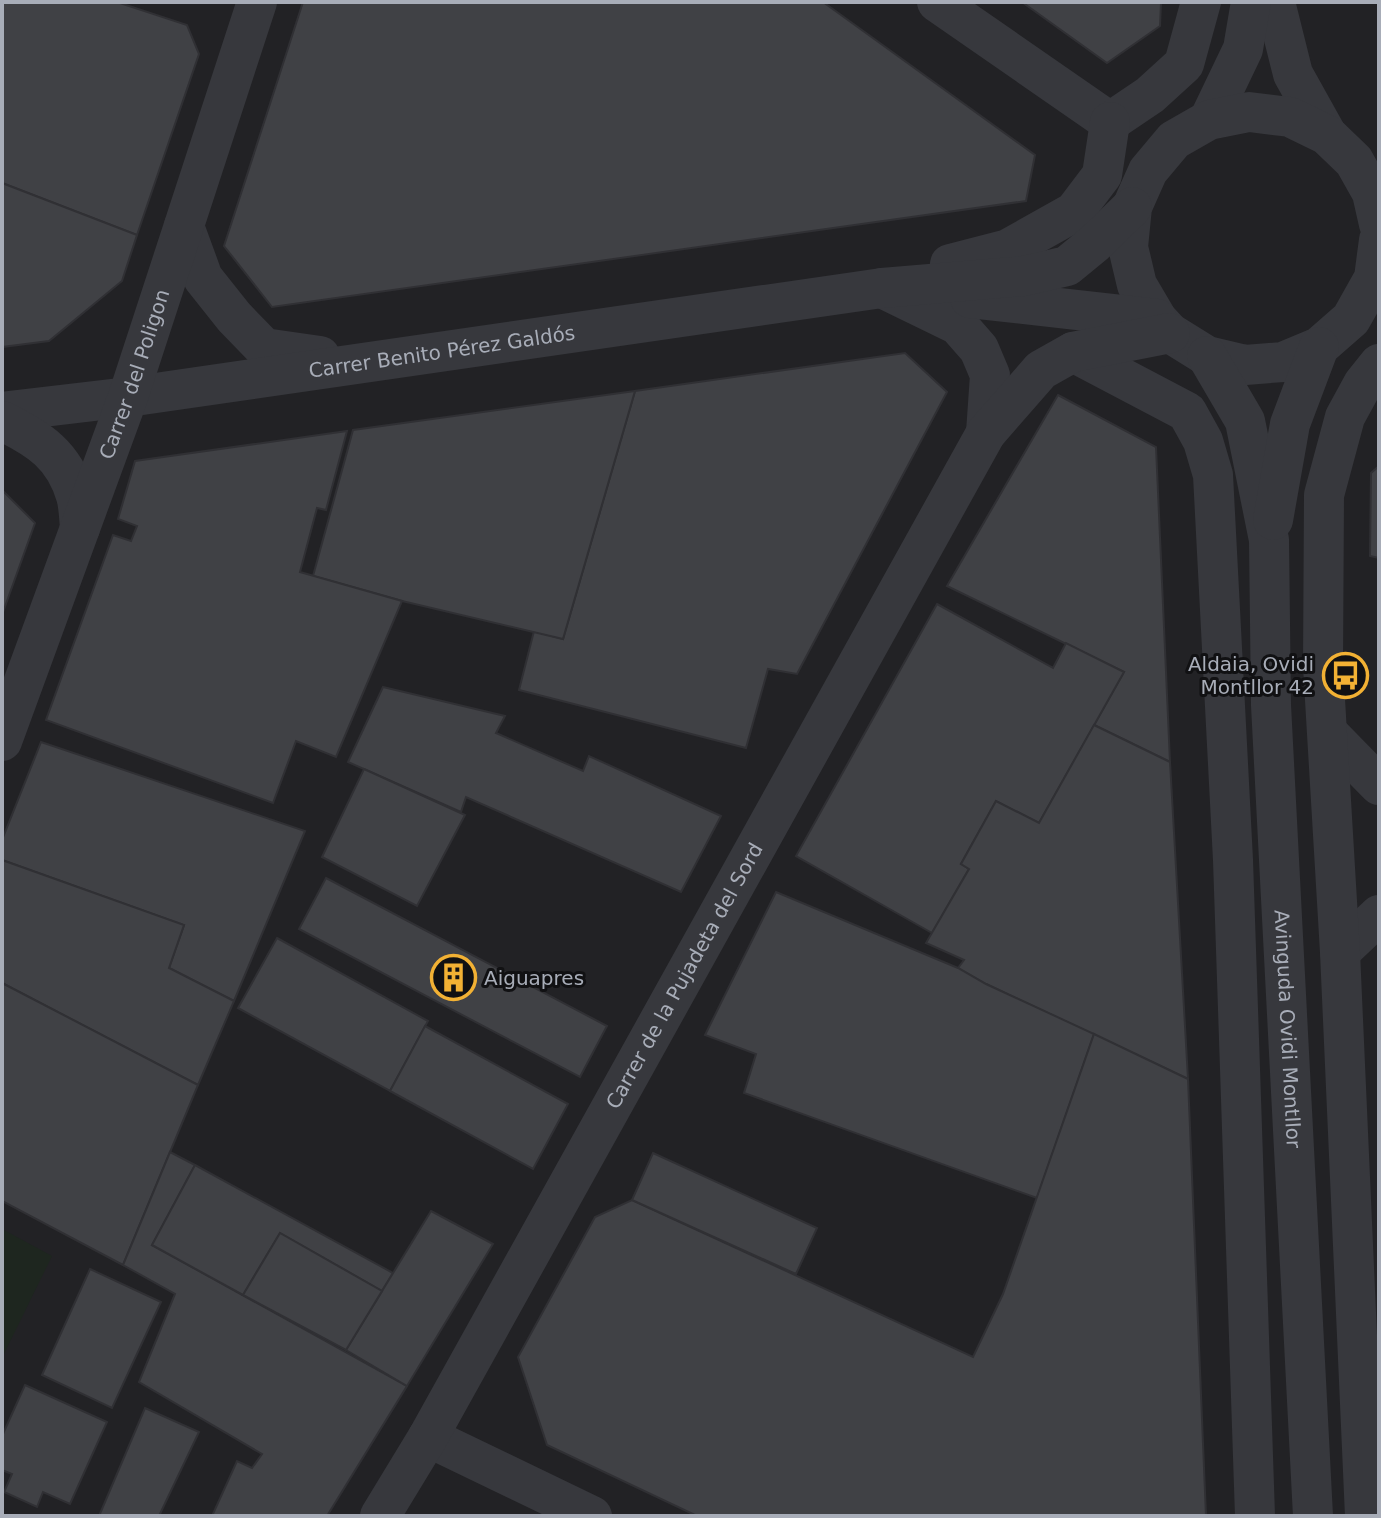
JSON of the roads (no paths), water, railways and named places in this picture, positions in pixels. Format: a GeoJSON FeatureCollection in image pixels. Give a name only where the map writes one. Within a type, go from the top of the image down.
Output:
{"type":"FeatureCollection","features":[{"type":"Feature","properties":{"kind":"street","name":"Carrer del Poligon"},"geometry":{"type":"LineString","coordinates":[[2,741],[128,397],[257,2]]}},
{"type":"Feature","properties":{"kind":"street"},"geometry":{"type":"LineString","coordinates":[[937,2],[1110,122],[1150,95],[1184,64],[1201,2]]}},
{"type":"Feature","properties":{"kind":"street"},"geometry":{"type":"LineString","coordinates":[[1209,120],[1243,49],[1251,2]]}},
{"type":"Feature","properties":{"kind":"street"},"geometry":{"type":"LineString","coordinates":[[1275,2],[1293,74],[1327,135],[1354,161],[1372,193],[1379,224]]}},
{"type":"Feature","properties":{"kind":"street"},"geometry":{"type":"LineString","coordinates":[[1327,135],[1290,117],[1249,112],[1209,120],[1174,140],[1148,171],[1132,207],[1128,247],[1137,285],[1163,326],[1207,356],[1245,365],[1283,362],[1319,347],[1365,319],[1379,240]]}},
{"type":"Feature","properties":{"kind":"street","name":"Carrer Benito Pérez Galdós"},"geometry":{"type":"LineString","coordinates":[[882,288],[950,264],[1008,249],[1074,212],[1102,175],[1110,122]]}},
{"type":"Feature","properties":{"kind":"street","name":"Carrer Benito Pérez Galdós"},"geometry":{"type":"LineString","coordinates":[[2,412],[128,397],[882,288],[1024,276],[1067,266],[1132,207]]}},
{"type":"Feature","properties":{"kind":"street"},"geometry":{"type":"LineString","coordinates":[[184,226],[203,278],[264,348],[364,363]]}},
{"type":"Feature","properties":{"kind":"street","name":"Carrer Benito Pérez Galdós"},"geometry":{"type":"LineString","coordinates":[[882,288],[1163,326]]}},
{"type":"Feature","properties":{"kind":"street","name":"Carrer de la Pujadeta del Sord"},"geometry":{"type":"LineString","coordinates":[[882,288],[958,325],[979,349],[990,375],[986,433]]}},
{"type":"Feature","properties":{"kind":"street","name":"Carrer de la Pujadeta del Sord"},"geometry":{"type":"LineString","coordinates":[[380,1516],[428,1437],[986,433],[1041,370],[1073,352],[1163,326]]}},
{"type":"Feature","properties":{"kind":"street","name":"Avinguda Ovidi Montllor"},"geometry":{"type":"LineString","coordinates":[[1224,689],[1269,540],[1290,424],[1319,347]]}},
{"type":"Feature","properties":{"kind":"street","name":"Avinguda Ovidi Montllor"},"geometry":{"type":"LineString","coordinates":[[1073,352],[1187,412],[1203,441],[1213,475],[1233,860],[1255,1516]]}},
{"type":"Feature","properties":{"kind":"street","name":"Avinguda Ovidi Montllor"},"geometry":{"type":"LineString","coordinates":[[1207,356],[1245,421],[1269,540],[1271,705],[1313,1516]]}},
{"type":"Feature","properties":{"kind":"street","name":"Avinguda Ovidi Montllor"},"geometry":{"type":"LineString","coordinates":[[1370,1505],[1368,1301],[1340,952],[1323,666],[1324,495],[1345,417],[1363,384],[1379,364]]}},
{"type":"Feature","properties":{"kind":"street"},"geometry":{"type":"LineString","coordinates":[[2,421],[33,436],[64,466],[77,498],[80,528]]}},
{"type":"Feature","properties":{"kind":"street","name":"Avinguda Ovidi Montllor"},"geometry":{"type":"LineString","coordinates":[[1283,466],[1294,542],[1323,666]]}},
{"type":"Feature","properties":{"kind":"street"},"geometry":{"type":"LineString","coordinates":[[1328,733],[1379,785]]}},
{"type":"Feature","properties":{"kind":"street"},"geometry":{"type":"LineString","coordinates":[[1340,952],[1379,915]]}},
{"type":"Feature","properties":{"kind":"street"},"geometry":{"type":"LineString","coordinates":[[428,1437],[592,1516]]}},
{"type":"Feature","properties":{"kind":"place","name":"Aldaia, Ovidi Montllor 42"},"geometry":{"type":"Point","coordinates":[1345,676]}},
{"type":"Feature","properties":{"kind":"place","name":"Aiguapres"},"geometry":{"type":"Point","coordinates":[453,978]}}]}
